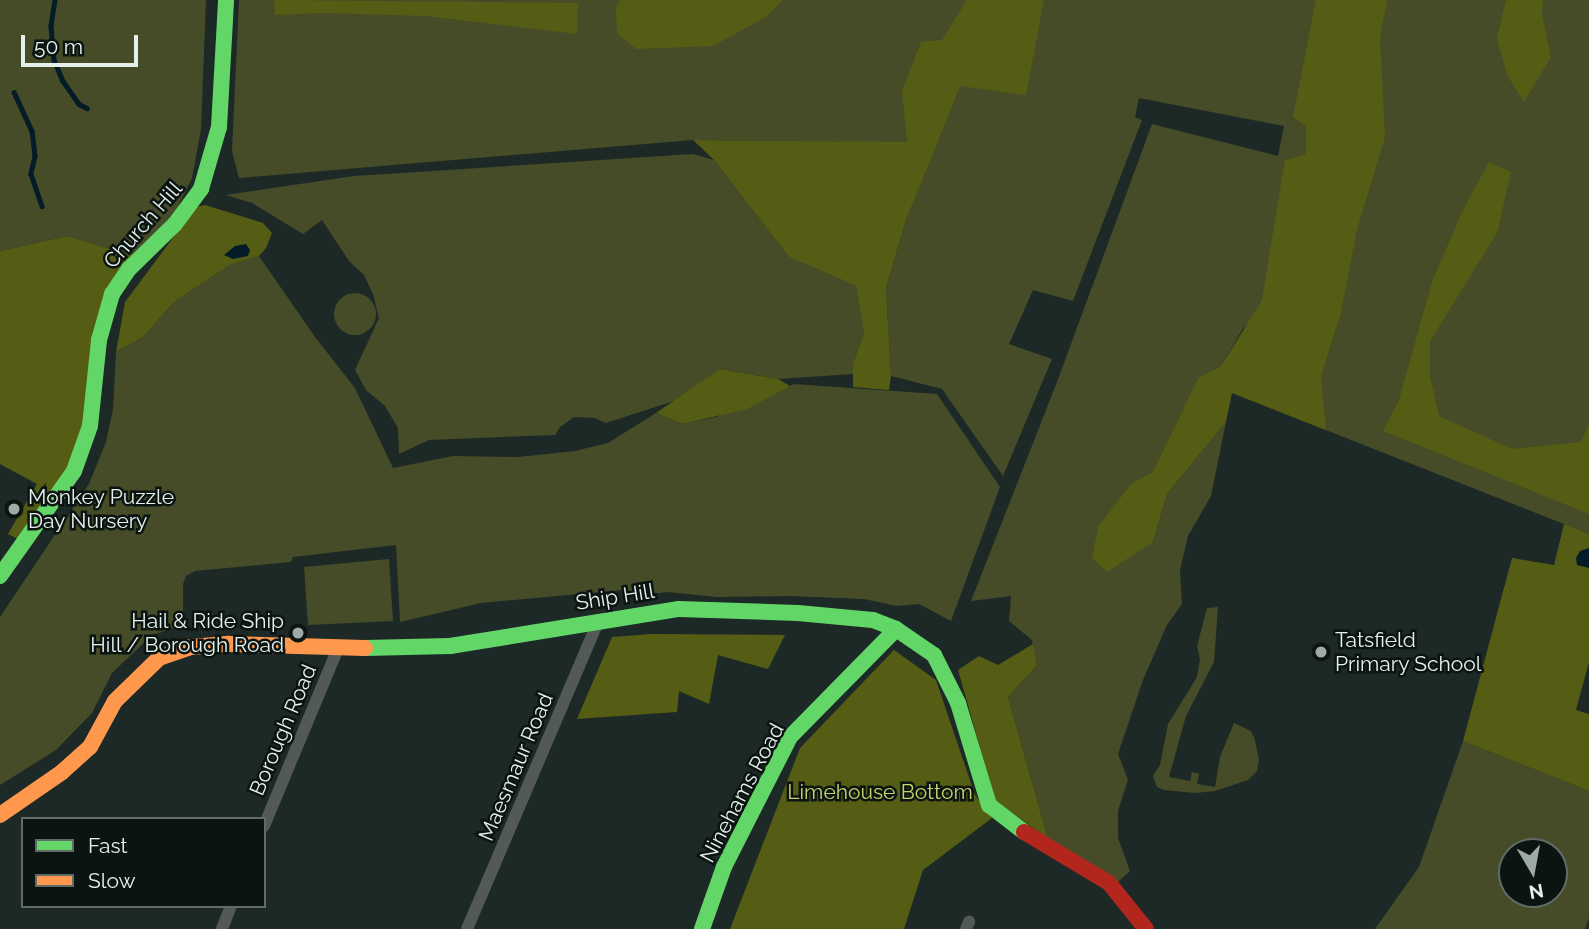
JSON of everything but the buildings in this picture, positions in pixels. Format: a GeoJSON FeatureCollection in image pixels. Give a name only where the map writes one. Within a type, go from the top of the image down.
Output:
{"type":"FeatureCollection","features":[{"type":"Feature","properties":{"kind":"street","name":"Church Hill"},"geometry":{"type":"LineString","coordinates":[[0,576],[74,471],[90,426],[99,340],[112,294],[129,269],[175,225],[201,189],[219,127],[226,0]]}},
{"type":"Feature","properties":{"kind":"street","name":"Ship Hill"},"geometry":{"type":"LineString","coordinates":[[0,815],[61,772],[90,747],[115,701],[159,658],[191,647],[229,644],[338,648],[450,646],[679,609],[797,613],[873,620],[896,629],[934,655],[944,670],[958,703],[989,805],[1032,839],[1109,883],[1146,929]]}},
{"type":"Feature","properties":{"kind":"street","name":"Maesmaur Road"},"geometry":{"type":"LineString","coordinates":[[467,929],[599,620]]}},
{"type":"Feature","properties":{"kind":"street","name":"Ninehams Road"},"geometry":{"type":"LineString","coordinates":[[702,929],[724,867],[790,737],[896,629]]}},
{"type":"Feature","properties":{"kind":"street","name":"Borough Road"},"geometry":{"type":"LineString","coordinates":[[266,821],[338,648]]}},
{"type":"Feature","properties":{"kind":"street"},"geometry":{"type":"LineString","coordinates":[[222,929],[230,908]]}},
{"type":"Feature","properties":{"kind":"green space"},"geometry":{"type":"Polygon","coordinates":[[[0,0],[206,0],[201,130],[192,178],[176,210],[146,245],[132,255],[67,236],[0,251],[0,0]]]}},
{"type":"Feature","properties":{"kind":"green space"},"geometry":{"type":"Polygon","coordinates":[[[239,0],[1589,0],[1589,534],[1232,393],[1245,325],[1221,366],[1198,378],[1153,473],[1132,483],[1153,542],[1167,494],[1226,422],[1211,496],[1188,536],[1180,570],[1182,604],[1167,625],[1143,680],[1118,754],[1128,780],[1118,811],[1118,838],[1130,871],[1118,882],[1048,839],[1008,697],[1037,665],[1032,640],[1009,621],[1011,596],[971,601],[1057,382],[1152,124],[1278,156],[1284,126],[1139,98],[1135,117],[1142,120],[1073,301],[1033,290],[1009,344],[1052,359],[1003,476],[942,389],[891,376],[886,288],[906,220],[936,143],[693,140],[239,178],[232,151],[239,0]]]}},
{"type":"Feature","properties":{"kind":"green space"},"geometry":{"type":"Polygon","coordinates":[[[274,0],[578,3],[577,34],[426,16],[322,13],[275,15],[274,0]]]}},
{"type":"Feature","properties":{"kind":"green space"},"geometry":{"type":"Polygon","coordinates":[[[620,0],[783,0],[766,17],[713,46],[636,49],[617,33],[616,8],[620,0]]]}},
{"type":"Feature","properties":{"kind":"green space"},"geometry":{"type":"Polygon","coordinates":[[[967,0],[1044,0],[1026,95],[960,86],[906,220],[886,288],[891,376],[889,390],[853,387],[853,363],[864,333],[856,286],[789,257],[714,160],[693,140],[907,142],[902,91],[921,42],[942,40],[967,0]]]}},
{"type":"Feature","properties":{"kind":"green space"},"geometry":{"type":"Polygon","coordinates":[[[1316,0],[1387,0],[1380,38],[1385,137],[1357,229],[1341,312],[1321,376],[1326,430],[1232,393],[1226,422],[1167,494],[1153,542],[1107,572],[1092,558],[1098,527],[1132,483],[1153,472],[1198,378],[1221,366],[1262,300],[1285,160],[1306,154],[1306,126],[1293,117],[1316,0]]]}},
{"type":"Feature","properties":{"kind":"green space"},"geometry":{"type":"Polygon","coordinates":[[[1506,0],[1543,0],[1542,15],[1551,57],[1524,102],[1507,75],[1497,38],[1506,0]]]}},
{"type":"Feature","properties":{"kind":"green space"},"geometry":{"type":"Polygon","coordinates":[[[693,154],[714,160],[789,257],[856,286],[864,333],[853,363],[853,374],[778,379],[720,369],[677,400],[606,423],[594,418],[574,417],[560,427],[555,435],[429,440],[399,454],[398,428],[385,406],[366,390],[355,370],[379,318],[373,294],[364,275],[349,261],[322,220],[303,234],[252,203],[226,195],[354,176],[693,154]]]}},
{"type":"Feature","properties":{"kind":"green space"},"geometry":{"type":"Polygon","coordinates":[[[1489,162],[1511,172],[1497,233],[1430,341],[1430,376],[1439,416],[1512,449],[1581,442],[1589,424],[1589,514],[1383,431],[1399,400],[1432,282],[1461,214],[1489,162]]]}},
{"type":"Feature","properties":{"kind":"green space"},"geometry":{"type":"Polygon","coordinates":[[[205,205],[263,223],[272,233],[266,248],[259,256],[230,265],[174,302],[143,337],[116,352],[125,302],[196,207],[205,205]]]}},
{"type":"Feature","properties":{"kind":"green space"},"geometry":{"type":"Polygon","coordinates":[[[67,236],[132,255],[125,263],[78,457],[20,540],[8,534],[37,484],[0,464],[0,251],[67,236]]]}},
{"type":"Feature","properties":{"kind":"green space"},"geometry":{"type":"Polygon","coordinates":[[[259,256],[315,337],[355,388],[393,468],[453,456],[518,457],[575,451],[608,443],[656,413],[683,424],[716,417],[794,384],[937,394],[1000,487],[951,621],[919,604],[897,606],[864,599],[791,596],[717,597],[667,592],[642,595],[623,590],[481,603],[400,622],[396,545],[293,557],[291,562],[195,571],[186,576],[183,584],[183,625],[152,635],[112,673],[92,713],[56,750],[0,785],[0,617],[89,484],[106,442],[113,409],[116,352],[143,337],[174,302],[230,265],[259,256]]]}},
{"type":"Feature","properties":{"kind":"green space"},"geometry":{"type":"Polygon","coordinates":[[[355,293],[370,299],[376,314],[370,329],[355,335],[340,329],[334,314],[340,299],[355,293]]]}},
{"type":"Feature","properties":{"kind":"green space"},"geometry":{"type":"Polygon","coordinates":[[[720,369],[778,379],[790,386],[747,409],[683,424],[656,413],[720,369]]]}},
{"type":"Feature","properties":{"kind":"green space"},"geometry":{"type":"Polygon","coordinates":[[[1564,524],[1589,534],[1589,662],[1576,710],[1589,714],[1589,791],[1463,741],[1512,558],[1554,565],[1564,524]]]}},
{"type":"Feature","properties":{"kind":"green space"},"geometry":{"type":"Polygon","coordinates":[[[389,559],[393,621],[308,625],[304,567],[389,559]]]}},
{"type":"Feature","properties":{"kind":"green space"},"geometry":{"type":"Polygon","coordinates":[[[1218,607],[1214,662],[1186,716],[1169,777],[1190,781],[1192,772],[1199,774],[1197,784],[1215,787],[1220,757],[1234,723],[1251,731],[1259,761],[1257,771],[1248,780],[1215,791],[1195,793],[1164,790],[1157,787],[1153,776],[1160,765],[1168,724],[1197,677],[1200,659],[1197,646],[1207,608],[1218,607]]]}},
{"type":"Feature","properties":{"kind":"green space"},"geometry":{"type":"Polygon","coordinates":[[[651,634],[785,635],[768,669],[718,655],[709,704],[679,691],[677,712],[577,719],[612,637],[651,634]]]}},
{"type":"Feature","properties":{"kind":"green space"},"geometry":{"type":"Polygon","coordinates":[[[1033,644],[1037,665],[1008,697],[1048,839],[995,800],[958,670],[979,656],[998,665],[1033,644]]]}},
{"type":"Feature","properties":{"kind":"green space","name":"Limehouse Bottom"},"geometry":{"type":"Polygon","coordinates":[[[894,650],[936,680],[975,795],[992,818],[923,870],[904,929],[730,929],[800,748],[894,650]]]}},
{"type":"Feature","properties":{"kind":"green space"},"geometry":{"type":"Polygon","coordinates":[[[1463,741],[1589,791],[1589,918],[1585,929],[1375,929],[1419,867],[1463,741]]]}},
{"type":"Feature","properties":{"kind":"water"},"geometry":{"type":"Polygon","coordinates":[[[246,244],[250,250],[248,256],[233,259],[224,255],[235,246],[246,244]]]}},
{"type":"Feature","properties":{"kind":"water"},"geometry":{"type":"Polygon","coordinates":[[[1589,548],[1589,568],[1577,565],[1576,558],[1580,551],[1589,548]]]}},
{"type":"Feature","properties":{"kind":"waterway"},"geometry":{"type":"LineString","coordinates":[[55,0],[51,26],[54,60],[63,81],[79,104],[87,108]]}},
{"type":"Feature","properties":{"kind":"waterway"},"geometry":{"type":"LineString","coordinates":[[14,92],[32,131],[35,156],[31,174],[42,206]]}},
{"type":"Feature","properties":{"kind":"traffic: fast"},"geometry":{"type":"LineString","coordinates":[[0,576],[74,471],[90,426],[99,340],[112,294],[129,269],[175,224],[201,189],[219,127],[226,0]]}},
{"type":"Feature","properties":{"kind":"traffic: fast"},"geometry":{"type":"LineString","coordinates":[[365,648],[450,646],[679,609],[798,613],[873,620],[896,629],[934,655],[958,703],[989,805],[1024,832]]}},
{"type":"Feature","properties":{"kind":"traffic: fast"},"geometry":{"type":"LineString","coordinates":[[702,929],[724,867],[790,737],[896,629]]}},
{"type":"Feature","properties":{"kind":"traffic: slow"},"geometry":{"type":"LineString","coordinates":[[0,815],[62,772],[90,747],[115,701],[159,658],[191,647],[229,644],[365,648]]}},
{"type":"Feature","properties":{"kind":"traffic: jam"},"geometry":{"type":"LineString","coordinates":[[1024,832],[1109,883],[1146,929]]}},
{"type":"Feature","properties":{"kind":"place","name":"Monkey Puzzle Day Nursery"},"geometry":{"type":"Point","coordinates":[14,509]}},
{"type":"Feature","properties":{"kind":"place","name":"Hail & Ride Ship Hill / Borough Road"},"geometry":{"type":"Point","coordinates":[298,633]}},
{"type":"Feature","properties":{"kind":"place","name":"Tatsfield Primary School"},"geometry":{"type":"Point","coordinates":[1321,652]}}]}
